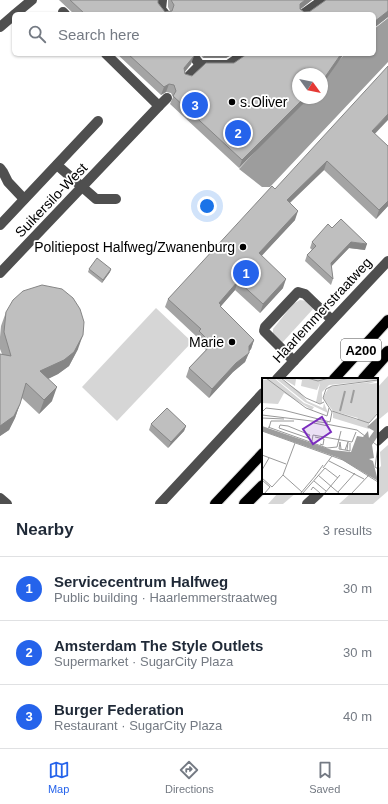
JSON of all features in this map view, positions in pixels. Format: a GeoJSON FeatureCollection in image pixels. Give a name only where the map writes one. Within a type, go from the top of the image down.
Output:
{"type":"FeatureCollection","features":[{"type":"Feature","properties":{"kind":"highway","name":"A200"},"geometry":{"type":"LineString","coordinates":[[365,378],[388,352]]}},
{"type":"Feature","properties":{"kind":"highway"},"geometry":{"type":"LineString","coordinates":[[245,504],[262,487]]}},
{"type":"Feature","properties":{"kind":"main road","name":"A200"},"geometry":{"type":"LineString","coordinates":[[335,378],[388,320]]}},
{"type":"Feature","properties":{"kind":"main road"},"geometry":{"type":"LineString","coordinates":[[215,504],[262,455]]}},
{"type":"Feature","properties":{"kind":"street"},"geometry":{"type":"LineString","coordinates":[[18,12],[32,0]]}},
{"type":"Feature","properties":{"kind":"street"},"geometry":{"type":"LineString","coordinates":[[162,0],[161,9],[163,12]]}},
{"type":"Feature","properties":{"kind":"street"},"geometry":{"type":"LineString","coordinates":[[306,12],[323,0]]}},
{"type":"Feature","properties":{"kind":"street"},"geometry":{"type":"LineString","coordinates":[[0,27],[12,17]]}},
{"type":"Feature","properties":{"kind":"street"},"geometry":{"type":"LineString","coordinates":[[108,56],[159,106]]}},
{"type":"Feature","properties":{"kind":"street"},"geometry":{"type":"LineString","coordinates":[[193,56],[200,65]]}},
{"type":"Feature","properties":{"kind":"street"},"geometry":{"type":"LineString","coordinates":[[187,78],[200,65],[228,65],[241,56]]}},
{"type":"Feature","properties":{"kind":"street","name":"Suikersilo-West"},"geometry":{"type":"LineString","coordinates":[[0,273],[167,98]]}},
{"type":"Feature","properties":{"kind":"street"},"geometry":{"type":"LineString","coordinates":[[0,225],[98,121]]}},
{"type":"Feature","properties":{"kind":"street"},"geometry":{"type":"LineString","coordinates":[[56,164],[96,199],[116,199]]}},
{"type":"Feature","properties":{"kind":"street"},"geometry":{"type":"LineString","coordinates":[[0,168],[4,181],[24,199]]}},
{"type":"Feature","properties":{"kind":"street","name":"Haarlemmerstraatweg"},"geometry":{"type":"LineString","coordinates":[[278,378],[388,261]]}},
{"type":"Feature","properties":{"kind":"street"},"geometry":{"type":"LineString","coordinates":[[294,361],[264,331],[265,327],[288,302],[298,292],[301,292],[332,320]]}},
{"type":"Feature","properties":{"kind":"street"},"geometry":{"type":"LineString","coordinates":[[160,504],[262,394]]}},
{"type":"Feature","properties":{"kind":"street"},"geometry":{"type":"LineString","coordinates":[[378,440],[388,431]]}},
{"type":"Feature","properties":{"kind":"street"},"geometry":{"type":"LineString","coordinates":[[307,504],[318,494]]}},
{"type":"Feature","properties":{"kind":"street"},"geometry":{"type":"LineString","coordinates":[[0,498],[7,504]]}},
{"type":"Feature","properties":{"kind":"shaded area"},"geometry":{"type":"Polygon","coordinates":[[[388,18],[388,62],[270,187],[262,187],[239,169],[299,104],[328,104],[328,72],[343,56],[376,56],[376,27],[388,18]]]}},
{"type":"Feature","properties":{"kind":"shaded area"},"geometry":{"type":"Polygon","coordinates":[[[300,300],[307,301],[313,309],[282,343],[273,334],[273,329],[293,304],[300,300]]]}},
{"type":"Feature","properties":{"kind":"shaded area"},"geometry":{"type":"Polygon","coordinates":[[[156,308],[192,342],[117,421],[82,387],[156,308]]]}},
{"type":"Feature","properties":{"kind":"shaded area"},"geometry":{"type":"Polygon","coordinates":[[[388,376],[388,412],[378,420],[378,387],[388,376]]]}},
{"type":"Feature","properties":{"kind":"shaded area"},"geometry":{"type":"Polygon","coordinates":[[[388,445],[388,491],[373,504],[339,504],[350,494],[378,494],[378,469],[381,466],[380,452],[388,445]]]}},
{"type":"Feature","properties":{"kind":"shaded area"},"geometry":{"type":"Polygon","coordinates":[[[277,494],[295,494],[283,504],[268,504],[277,494]]]}},
{"type":"Feature","properties":{"kind":"building"},"geometry":{"type":"Polygon","coordinates":[[[70,0],[158,0],[158,3],[165,12],[83,12],[70,0]]]}},
{"type":"Feature","properties":{"kind":"building"},"geometry":{"type":"Polygon","coordinates":[[[171,0],[305,0],[300,4],[300,9],[304,12],[165,12],[172,11],[174,5],[171,0]]]}},
{"type":"Feature","properties":{"kind":"building"},"geometry":{"type":"Polygon","coordinates":[[[326,0],[388,0],[388,11],[376,20],[376,12],[309,12],[326,0]]]}},
{"type":"Feature","properties":{"kind":"building"},"geometry":{"type":"Polygon","coordinates":[[[130,56],[194,56],[184,68],[185,74],[192,76],[206,63],[234,63],[244,56],[340,56],[328,73],[328,68],[292,68],[292,104],[298,104],[242,160],[173,96],[176,91],[174,85],[169,84],[164,87],[130,56]]]}},
{"type":"Feature","properties":{"kind":"building"},"geometry":{"type":"Polygon","coordinates":[[[388,66],[388,114],[372,131],[388,146],[388,201],[379,210],[327,161],[287,200],[298,211],[259,253],[286,279],[263,304],[238,281],[219,303],[221,305],[220,306],[254,340],[249,346],[249,353],[236,363],[212,389],[189,368],[212,344],[199,331],[201,329],[168,299],[272,186],[275,189],[388,66]]]}},
{"type":"Feature","properties":{"kind":"building"},"geometry":{"type":"Polygon","coordinates":[[[341,219],[367,244],[351,242],[331,263],[333,279],[307,255],[316,246],[312,242],[328,224],[332,228],[341,219]]]}},
{"type":"Feature","properties":{"kind":"building"},"geometry":{"type":"Polygon","coordinates":[[[97,258],[111,269],[103,280],[89,269],[97,258]]]}},
{"type":"Feature","properties":{"kind":"building"},"geometry":{"type":"Polygon","coordinates":[[[42,285],[62,289],[73,298],[80,309],[84,322],[83,335],[74,352],[64,360],[40,371],[57,387],[44,400],[26,383],[20,404],[14,416],[0,426],[0,354],[11,356],[4,332],[6,312],[13,300],[23,291],[42,285]]]}},
{"type":"Feature","properties":{"kind":"building"},"geometry":{"type":"Polygon","coordinates":[[[167,408],[186,426],[171,442],[151,424],[167,408]]]}},
{"type":"Feature","properties":{"kind":"place","name":"s.Oliver"},"geometry":{"type":"Point","coordinates":[232,102]}},
{"type":"Feature","properties":{"kind":"place","name":"Burger Federation"},"geometry":{"type":"Point","coordinates":[195,105]}},
{"type":"Feature","properties":{"kind":"place","name":"Amsterdam The Style Outlets"},"geometry":{"type":"Point","coordinates":[238,133]}},
{"type":"Feature","properties":{"kind":"place","name":"Politiepost Halfweg/Zwanenburg"},"geometry":{"type":"Point","coordinates":[243,247]}},
{"type":"Feature","properties":{"kind":"place","name":"Servicecentrum Halfweg"},"geometry":{"type":"Point","coordinates":[246,273]}},
{"type":"Feature","properties":{"kind":"place","name":"Marie"},"geometry":{"type":"Point","coordinates":[232,342]}}]}
